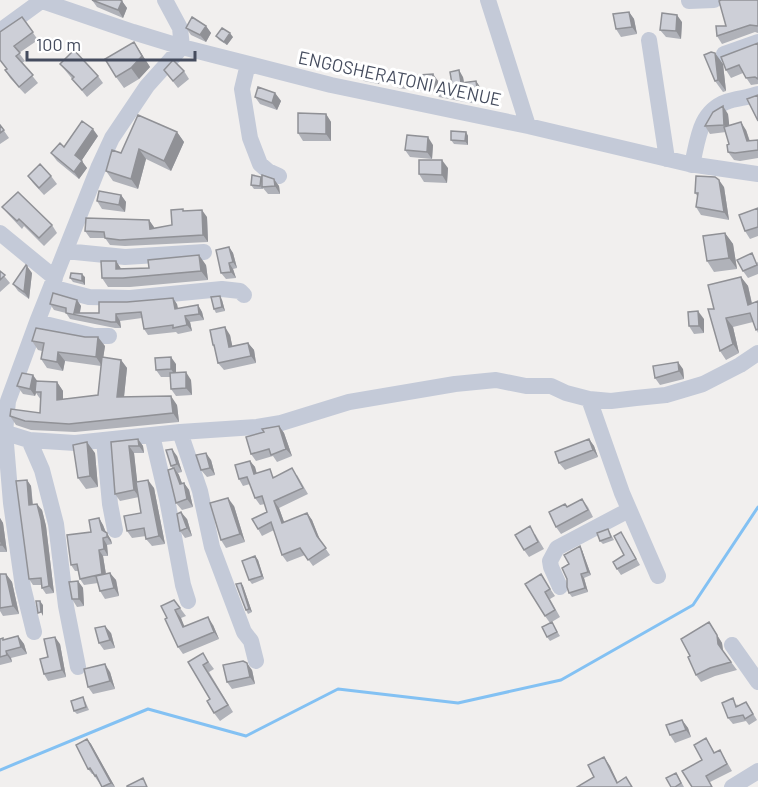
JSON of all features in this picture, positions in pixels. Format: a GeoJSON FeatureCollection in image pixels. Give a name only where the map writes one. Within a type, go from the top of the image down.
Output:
{"type":"FeatureCollection","features":[{"type":"Feature","properties":{"kind":"street"},"geometry":{"type":"LineString","coordinates":[[0,31],[40,0]]}},
{"type":"Feature","properties":{"kind":"street","name":"ENGOSHERATONI AVENUE"},"geometry":{"type":"LineString","coordinates":[[40,0],[133,32],[331,85],[528,126],[692,165],[758,174]]}},
{"type":"Feature","properties":{"kind":"street"},"geometry":{"type":"LineString","coordinates":[[34,632],[18,558],[2,432],[8,401],[37,322],[112,138],[147,86],[182,46],[180,28],[165,0]]}},
{"type":"Feature","properties":{"kind":"street"},"geometry":{"type":"LineString","coordinates":[[489,0],[528,126]]}},
{"type":"Feature","properties":{"kind":"street"},"geometry":{"type":"LineString","coordinates":[[689,1],[714,0]]}},
{"type":"Feature","properties":{"kind":"street"},"geometry":{"type":"LineString","coordinates":[[649,40],[668,159]]}},
{"type":"Feature","properties":{"kind":"street"},"geometry":{"type":"LineString","coordinates":[[724,54],[758,42]]}},
{"type":"Feature","properties":{"kind":"street"},"geometry":{"type":"LineString","coordinates":[[248,63],[242,90],[250,138],[260,164],[279,176]]}},
{"type":"Feature","properties":{"kind":"street"},"geometry":{"type":"LineString","coordinates":[[692,165],[703,122],[708,113],[728,101],[758,94]]}},
{"type":"Feature","properties":{"kind":"street"},"geometry":{"type":"LineString","coordinates":[[0,233],[53,283],[89,297],[130,298],[222,289],[240,291],[244,295]]}},
{"type":"Feature","properties":{"kind":"street"},"geometry":{"type":"LineString","coordinates":[[66,251],[124,257],[204,252]]}},
{"type":"Feature","properties":{"kind":"street"},"geometry":{"type":"LineString","coordinates":[[37,322],[94,336],[108,336]]}},
{"type":"Feature","properties":{"kind":"street"},"geometry":{"type":"LineString","coordinates":[[2,432],[29,440],[75,443],[257,427],[281,423],[349,402],[455,384],[496,380],[526,386],[551,386],[589,399],[611,401],[666,395],[703,384],[758,353]]}},
{"type":"Feature","properties":{"kind":"street"},"geometry":{"type":"LineString","coordinates":[[589,399],[606,450],[658,576]]}},
{"type":"Feature","properties":{"kind":"street"},"geometry":{"type":"LineString","coordinates":[[180,432],[200,491],[212,547],[244,632],[251,641],[256,661]]}},
{"type":"Feature","properties":{"kind":"street"},"geometry":{"type":"LineString","coordinates":[[152,435],[188,601]]}},
{"type":"Feature","properties":{"kind":"street"},"geometry":{"type":"LineString","coordinates":[[29,440],[42,470],[56,524],[66,606],[78,667]]}},
{"type":"Feature","properties":{"kind":"street"},"geometry":{"type":"LineString","coordinates":[[104,440],[110,504],[116,530]]}},
{"type":"Feature","properties":{"kind":"street"},"geometry":{"type":"LineString","coordinates":[[560,587],[550,561],[557,548],[630,510]]}},
{"type":"Feature","properties":{"kind":"street"},"geometry":{"type":"LineString","coordinates":[[732,645],[758,682]]}},
{"type":"Feature","properties":{"kind":"street"},"geometry":{"type":"LineString","coordinates":[[732,787],[758,771]]}},
{"type":"Feature","properties":{"kind":"building"},"geometry":{"type":"Polygon","coordinates":[[[92,0],[120,0],[122,1],[118,10],[92,0]]]}},
{"type":"Feature","properties":{"kind":"building"},"geometry":{"type":"Polygon","coordinates":[[[758,0],[758,26],[750,25],[717,36],[716,26],[726,26],[719,1],[758,0]]]}},
{"type":"Feature","properties":{"kind":"building"},"geometry":{"type":"Polygon","coordinates":[[[629,12],[632,27],[616,29],[613,14],[629,12]]]}},
{"type":"Feature","properties":{"kind":"building"},"geometry":{"type":"Polygon","coordinates":[[[662,13],[677,15],[676,31],[660,30],[662,13]]]}},
{"type":"Feature","properties":{"kind":"building"},"geometry":{"type":"Polygon","coordinates":[[[22,17],[33,32],[14,46],[20,53],[16,56],[33,75],[19,87],[0,60],[0,32],[22,17]]]}},
{"type":"Feature","properties":{"kind":"building"},"geometry":{"type":"Polygon","coordinates":[[[192,17],[206,26],[200,35],[186,28],[192,17]]]}},
{"type":"Feature","properties":{"kind":"building"},"geometry":{"type":"Polygon","coordinates":[[[222,28],[230,33],[224,42],[216,36],[222,28]]]}},
{"type":"Feature","properties":{"kind":"building"},"geometry":{"type":"Polygon","coordinates":[[[134,42],[142,56],[131,68],[116,77],[105,59],[134,42]]]}},
{"type":"Feature","properties":{"kind":"building"},"geometry":{"type":"Polygon","coordinates":[[[758,43],[758,79],[746,78],[739,65],[726,70],[721,57],[758,43]]]}},
{"type":"Feature","properties":{"kind":"building"},"geometry":{"type":"Polygon","coordinates":[[[74,50],[98,76],[82,90],[72,79],[74,77],[60,64],[74,50]]]}},
{"type":"Feature","properties":{"kind":"building"},"geometry":{"type":"Polygon","coordinates":[[[715,53],[718,80],[715,81],[704,55],[715,53]]]}},
{"type":"Feature","properties":{"kind":"building"},"geometry":{"type":"Polygon","coordinates":[[[173,60],[184,71],[173,81],[164,70],[173,60]]]}},
{"type":"Feature","properties":{"kind":"building"},"geometry":{"type":"Polygon","coordinates":[[[360,64],[375,66],[374,76],[358,74],[360,64]]]}},
{"type":"Feature","properties":{"kind":"building"},"geometry":{"type":"Polygon","coordinates":[[[459,70],[461,83],[476,81],[478,95],[466,97],[435,91],[435,86],[452,84],[450,72],[459,70]]]}},
{"type":"Feature","properties":{"kind":"building"},"geometry":{"type":"Polygon","coordinates":[[[394,72],[433,74],[432,86],[393,81],[394,72]]]}},
{"type":"Feature","properties":{"kind":"building"},"geometry":{"type":"Polygon","coordinates":[[[258,87],[275,93],[272,103],[255,97],[258,87]]]}},
{"type":"Feature","properties":{"kind":"building"},"geometry":{"type":"Polygon","coordinates":[[[758,95],[758,121],[747,99],[758,95]]]}},
{"type":"Feature","properties":{"kind":"building"},"geometry":{"type":"Polygon","coordinates":[[[723,106],[724,125],[705,126],[713,112],[723,106]]]}},
{"type":"Feature","properties":{"kind":"building"},"geometry":{"type":"Polygon","coordinates":[[[298,113],[326,114],[326,134],[298,133],[298,113]]]}},
{"type":"Feature","properties":{"kind":"building"},"geometry":{"type":"Polygon","coordinates":[[[138,115],[177,132],[164,161],[139,149],[131,179],[106,171],[112,150],[121,153],[138,115]]]}},
{"type":"Feature","properties":{"kind":"building"},"geometry":{"type":"Polygon","coordinates":[[[82,121],[93,129],[75,155],[82,161],[74,172],[51,153],[60,143],[64,147],[82,121]]]}},
{"type":"Feature","properties":{"kind":"building"},"geometry":{"type":"Polygon","coordinates":[[[741,122],[747,141],[758,140],[758,150],[728,152],[727,145],[729,144],[724,127],[741,122]]]}},
{"type":"Feature","properties":{"kind":"building"},"geometry":{"type":"Polygon","coordinates":[[[451,131],[466,132],[465,141],[451,140],[451,131]]]}},
{"type":"Feature","properties":{"kind":"building"},"geometry":{"type":"Polygon","coordinates":[[[407,135],[428,137],[427,152],[405,150],[407,135]]]}},
{"type":"Feature","properties":{"kind":"building"},"geometry":{"type":"Polygon","coordinates":[[[419,160],[442,160],[442,175],[419,174],[419,160]]]}},
{"type":"Feature","properties":{"kind":"building"},"geometry":{"type":"Polygon","coordinates":[[[40,164],[51,176],[39,188],[28,176],[40,164]]]}},
{"type":"Feature","properties":{"kind":"building"},"geometry":{"type":"Polygon","coordinates":[[[252,175],[261,177],[260,186],[251,185],[252,175]]]}},
{"type":"Feature","properties":{"kind":"building"},"geometry":{"type":"Polygon","coordinates":[[[262,175],[274,179],[275,186],[262,187],[262,175]]]}},
{"type":"Feature","properties":{"kind":"building"},"geometry":{"type":"Polygon","coordinates":[[[696,176],[715,177],[719,180],[724,212],[696,207],[698,193],[695,193],[696,176]]]}},
{"type":"Feature","properties":{"kind":"building"},"geometry":{"type":"Polygon","coordinates":[[[99,191],[121,195],[119,205],[97,201],[99,191]]]}},
{"type":"Feature","properties":{"kind":"building"},"geometry":{"type":"Polygon","coordinates":[[[18,192],[52,225],[39,238],[2,207],[18,192]]]}},
{"type":"Feature","properties":{"kind":"building"},"geometry":{"type":"Polygon","coordinates":[[[758,208],[758,227],[745,231],[739,215],[758,208]]]}},
{"type":"Feature","properties":{"kind":"building"},"geometry":{"type":"Polygon","coordinates":[[[183,209],[183,211],[202,210],[203,235],[120,240],[105,238],[104,232],[85,231],[86,218],[149,220],[150,229],[172,225],[171,210],[183,209]]]}},
{"type":"Feature","properties":{"kind":"building"},"geometry":{"type":"Polygon","coordinates":[[[725,233],[729,258],[707,261],[703,236],[725,233]]]}},
{"type":"Feature","properties":{"kind":"building"},"geometry":{"type":"Polygon","coordinates":[[[229,247],[233,262],[229,263],[231,272],[221,273],[216,250],[229,247]]]}},
{"type":"Feature","properties":{"kind":"building"},"geometry":{"type":"Polygon","coordinates":[[[752,253],[757,265],[743,271],[737,260],[752,253]]]}},
{"type":"Feature","properties":{"kind":"building"},"geometry":{"type":"Polygon","coordinates":[[[199,255],[201,271],[102,278],[101,261],[116,261],[116,269],[149,268],[148,260],[199,255]]]}},
{"type":"Feature","properties":{"kind":"building"},"geometry":{"type":"Polygon","coordinates":[[[27,266],[24,292],[13,284],[27,266]]]}},
{"type":"Feature","properties":{"kind":"building"},"geometry":{"type":"Polygon","coordinates":[[[71,273],[82,274],[82,281],[70,278],[71,273]]]}},
{"type":"Feature","properties":{"kind":"building"},"geometry":{"type":"Polygon","coordinates":[[[741,277],[748,305],[758,301],[758,329],[756,330],[750,313],[726,318],[733,344],[720,351],[708,309],[714,309],[708,285],[741,277]]]}},
{"type":"Feature","properties":{"kind":"building"},"geometry":{"type":"Polygon","coordinates":[[[53,293],[77,300],[74,313],[99,313],[99,302],[173,298],[175,309],[198,305],[199,314],[185,316],[187,325],[144,329],[141,312],[116,314],[116,322],[66,313],[66,308],[50,304],[53,293]]]}},
{"type":"Feature","properties":{"kind":"building"},"geometry":{"type":"Polygon","coordinates":[[[220,296],[222,307],[214,309],[211,297],[220,296]]]}},
{"type":"Feature","properties":{"kind":"building"},"geometry":{"type":"Polygon","coordinates":[[[698,311],[699,326],[689,326],[688,312],[698,311]]]}},
{"type":"Feature","properties":{"kind":"building"},"geometry":{"type":"Polygon","coordinates":[[[225,327],[229,347],[248,343],[251,356],[218,363],[210,330],[225,327]]]}},
{"type":"Feature","properties":{"kind":"building"},"geometry":{"type":"Polygon","coordinates":[[[36,328],[85,337],[98,337],[96,357],[58,352],[57,362],[41,359],[44,343],[32,341],[36,328]]]}},
{"type":"Feature","properties":{"kind":"building"},"geometry":{"type":"Polygon","coordinates":[[[102,357],[121,360],[117,397],[171,396],[173,413],[69,424],[25,421],[10,416],[11,409],[40,413],[41,392],[35,392],[36,381],[57,382],[57,400],[98,395],[102,357]]]}},
{"type":"Feature","properties":{"kind":"building"},"geometry":{"type":"Polygon","coordinates":[[[171,357],[171,369],[156,370],[155,358],[171,357]]]}},
{"type":"Feature","properties":{"kind":"building"},"geometry":{"type":"Polygon","coordinates":[[[678,362],[679,371],[655,378],[653,366],[678,362]]]}},
{"type":"Feature","properties":{"kind":"building"},"geometry":{"type":"Polygon","coordinates":[[[186,372],[186,388],[171,389],[170,373],[186,372]]]}},
{"type":"Feature","properties":{"kind":"building"},"geometry":{"type":"Polygon","coordinates":[[[22,373],[33,375],[30,389],[17,386],[22,373]]]}},
{"type":"Feature","properties":{"kind":"building"},"geometry":{"type":"Polygon","coordinates":[[[279,426],[286,449],[271,455],[269,449],[251,454],[246,437],[264,432],[262,429],[279,426]]]}},
{"type":"Feature","properties":{"kind":"building"},"geometry":{"type":"Polygon","coordinates":[[[138,439],[139,446],[129,446],[134,490],[115,494],[111,442],[138,439]]]}},
{"type":"Feature","properties":{"kind":"building"},"geometry":{"type":"Polygon","coordinates":[[[589,439],[593,450],[559,463],[555,452],[589,439]]]}},
{"type":"Feature","properties":{"kind":"building"},"geometry":{"type":"Polygon","coordinates":[[[87,442],[90,476],[78,478],[73,445],[87,442]]]}},
{"type":"Feature","properties":{"kind":"building"},"geometry":{"type":"Polygon","coordinates":[[[172,449],[177,464],[171,466],[166,450],[172,449]]]}},
{"type":"Feature","properties":{"kind":"building"},"geometry":{"type":"Polygon","coordinates":[[[206,453],[210,468],[201,470],[196,455],[206,453]]]}},
{"type":"Feature","properties":{"kind":"building"},"geometry":{"type":"Polygon","coordinates":[[[250,461],[254,474],[270,469],[273,478],[292,468],[303,488],[274,501],[282,523],[307,513],[317,536],[326,548],[308,560],[300,548],[282,555],[271,522],[258,529],[252,519],[267,512],[262,496],[255,498],[247,477],[239,479],[235,465],[250,461]]]}},
{"type":"Feature","properties":{"kind":"building"},"geometry":{"type":"Polygon","coordinates":[[[174,468],[180,484],[184,483],[187,499],[176,503],[168,470],[174,468]]]}},
{"type":"Feature","properties":{"kind":"building"},"geometry":{"type":"Polygon","coordinates":[[[27,480],[29,505],[37,504],[41,520],[49,586],[42,588],[41,578],[29,579],[16,481],[27,480]]]}},
{"type":"Feature","properties":{"kind":"building"},"geometry":{"type":"Polygon","coordinates":[[[148,480],[159,536],[146,539],[144,528],[127,531],[124,516],[141,513],[136,482],[148,480]]]}},
{"type":"Feature","properties":{"kind":"building"},"geometry":{"type":"Polygon","coordinates":[[[228,498],[240,534],[221,540],[210,503],[228,498]]]}},
{"type":"Feature","properties":{"kind":"building"},"geometry":{"type":"Polygon","coordinates":[[[582,499],[588,510],[556,527],[549,512],[565,504],[567,507],[582,499]]]}},
{"type":"Feature","properties":{"kind":"building"},"geometry":{"type":"Polygon","coordinates":[[[181,512],[187,528],[180,531],[177,514],[181,512]]]}},
{"type":"Feature","properties":{"kind":"building"},"geometry":{"type":"Polygon","coordinates":[[[99,518],[102,530],[107,533],[107,537],[103,538],[104,549],[99,550],[102,574],[80,579],[77,564],[71,565],[67,535],[91,532],[89,520],[99,518]]]}},
{"type":"Feature","properties":{"kind":"building"},"geometry":{"type":"Polygon","coordinates":[[[530,526],[538,542],[524,550],[515,535],[530,526]]]}},
{"type":"Feature","properties":{"kind":"building"},"geometry":{"type":"Polygon","coordinates":[[[608,529],[611,537],[600,541],[597,533],[608,529]]]}},
{"type":"Feature","properties":{"kind":"building"},"geometry":{"type":"Polygon","coordinates":[[[621,532],[636,559],[617,569],[613,562],[624,555],[614,536],[621,532]]]}},
{"type":"Feature","properties":{"kind":"building"},"geometry":{"type":"Polygon","coordinates":[[[580,546],[588,572],[581,574],[585,588],[569,593],[567,579],[562,568],[569,564],[564,555],[580,546]]]}},
{"type":"Feature","properties":{"kind":"building"},"geometry":{"type":"Polygon","coordinates":[[[255,556],[262,576],[249,580],[242,561],[255,556]]]}},
{"type":"Feature","properties":{"kind":"building"},"geometry":{"type":"Polygon","coordinates":[[[110,573],[114,588],[100,591],[96,576],[110,573]]]}},
{"type":"Feature","properties":{"kind":"building"},"geometry":{"type":"Polygon","coordinates":[[[0,574],[6,574],[13,606],[0,608],[0,574]]]}},
{"type":"Feature","properties":{"kind":"building"},"geometry":{"type":"Polygon","coordinates":[[[541,574],[550,589],[545,592],[555,610],[545,616],[525,584],[541,574]]]}},
{"type":"Feature","properties":{"kind":"building"},"geometry":{"type":"Polygon","coordinates":[[[78,581],[79,599],[72,599],[69,582],[78,581]]]}},
{"type":"Feature","properties":{"kind":"building"},"geometry":{"type":"Polygon","coordinates":[[[241,583],[249,609],[246,610],[236,584],[241,583]]]}},
{"type":"Feature","properties":{"kind":"building"},"geometry":{"type":"Polygon","coordinates":[[[174,600],[180,608],[175,610],[183,627],[208,617],[214,632],[178,647],[161,606],[174,600]]]}},
{"type":"Feature","properties":{"kind":"building"},"geometry":{"type":"Polygon","coordinates":[[[36,601],[40,601],[41,612],[38,613],[36,601]]]}},
{"type":"Feature","properties":{"kind":"building"},"geometry":{"type":"Polygon","coordinates":[[[552,622],[557,632],[547,637],[542,627],[552,622]]]}},
{"type":"Feature","properties":{"kind":"building"},"geometry":{"type":"Polygon","coordinates":[[[709,622],[717,635],[718,644],[731,662],[696,675],[681,639],[709,622]]]}},
{"type":"Feature","properties":{"kind":"building"},"geometry":{"type":"Polygon","coordinates":[[[105,626],[110,640],[99,643],[95,628],[105,626]]]}},
{"type":"Feature","properties":{"kind":"building"},"geometry":{"type":"Polygon","coordinates":[[[18,636],[21,647],[6,651],[7,655],[0,657],[0,639],[18,636]]]}},
{"type":"Feature","properties":{"kind":"building"},"geometry":{"type":"Polygon","coordinates":[[[55,637],[62,670],[44,674],[40,659],[48,657],[44,639],[55,637]]]}},
{"type":"Feature","properties":{"kind":"building"},"geometry":{"type":"Polygon","coordinates":[[[203,653],[208,662],[203,665],[228,705],[214,713],[207,701],[210,699],[188,662],[203,653]]]}},
{"type":"Feature","properties":{"kind":"building"},"geometry":{"type":"Polygon","coordinates":[[[243,661],[247,663],[250,677],[227,682],[223,665],[243,661]]]}},
{"type":"Feature","properties":{"kind":"building"},"geometry":{"type":"Polygon","coordinates":[[[105,664],[110,681],[88,687],[84,669],[105,664]]]}},
{"type":"Feature","properties":{"kind":"building"},"geometry":{"type":"Polygon","coordinates":[[[83,697],[86,707],[74,711],[71,701],[83,697]]]}},
{"type":"Feature","properties":{"kind":"building"},"geometry":{"type":"Polygon","coordinates":[[[733,698],[736,707],[746,702],[753,714],[745,719],[743,715],[728,718],[722,703],[733,698]]]}},
{"type":"Feature","properties":{"kind":"building"},"geometry":{"type":"Polygon","coordinates":[[[682,720],[686,730],[670,735],[666,725],[682,720]]]}},
{"type":"Feature","properties":{"kind":"building"},"geometry":{"type":"Polygon","coordinates":[[[706,738],[714,753],[720,750],[727,764],[706,776],[712,787],[692,787],[682,771],[702,760],[694,745],[706,738]]]}},
{"type":"Feature","properties":{"kind":"building"},"geometry":{"type":"Polygon","coordinates":[[[87,739],[111,783],[102,787],[96,775],[90,768],[88,769],[76,745],[87,739]]]}},
{"type":"Feature","properties":{"kind":"building"},"geometry":{"type":"Polygon","coordinates":[[[604,757],[617,783],[626,777],[632,787],[577,787],[594,777],[588,765],[604,757]]]}},
{"type":"Feature","properties":{"kind":"building"},"geometry":{"type":"Polygon","coordinates":[[[676,773],[681,783],[671,787],[666,778],[676,773]]]}},
{"type":"Feature","properties":{"kind":"building"},"geometry":{"type":"Polygon","coordinates":[[[143,778],[147,787],[127,787],[127,786],[143,778]]]}},
{"type":"Feature","properties":{"kind":"waterway"},"geometry":{"type":"LineString","coordinates":[[0,770],[148,709],[246,736],[338,689],[458,703],[561,680],[693,605],[758,507]]}}]}
